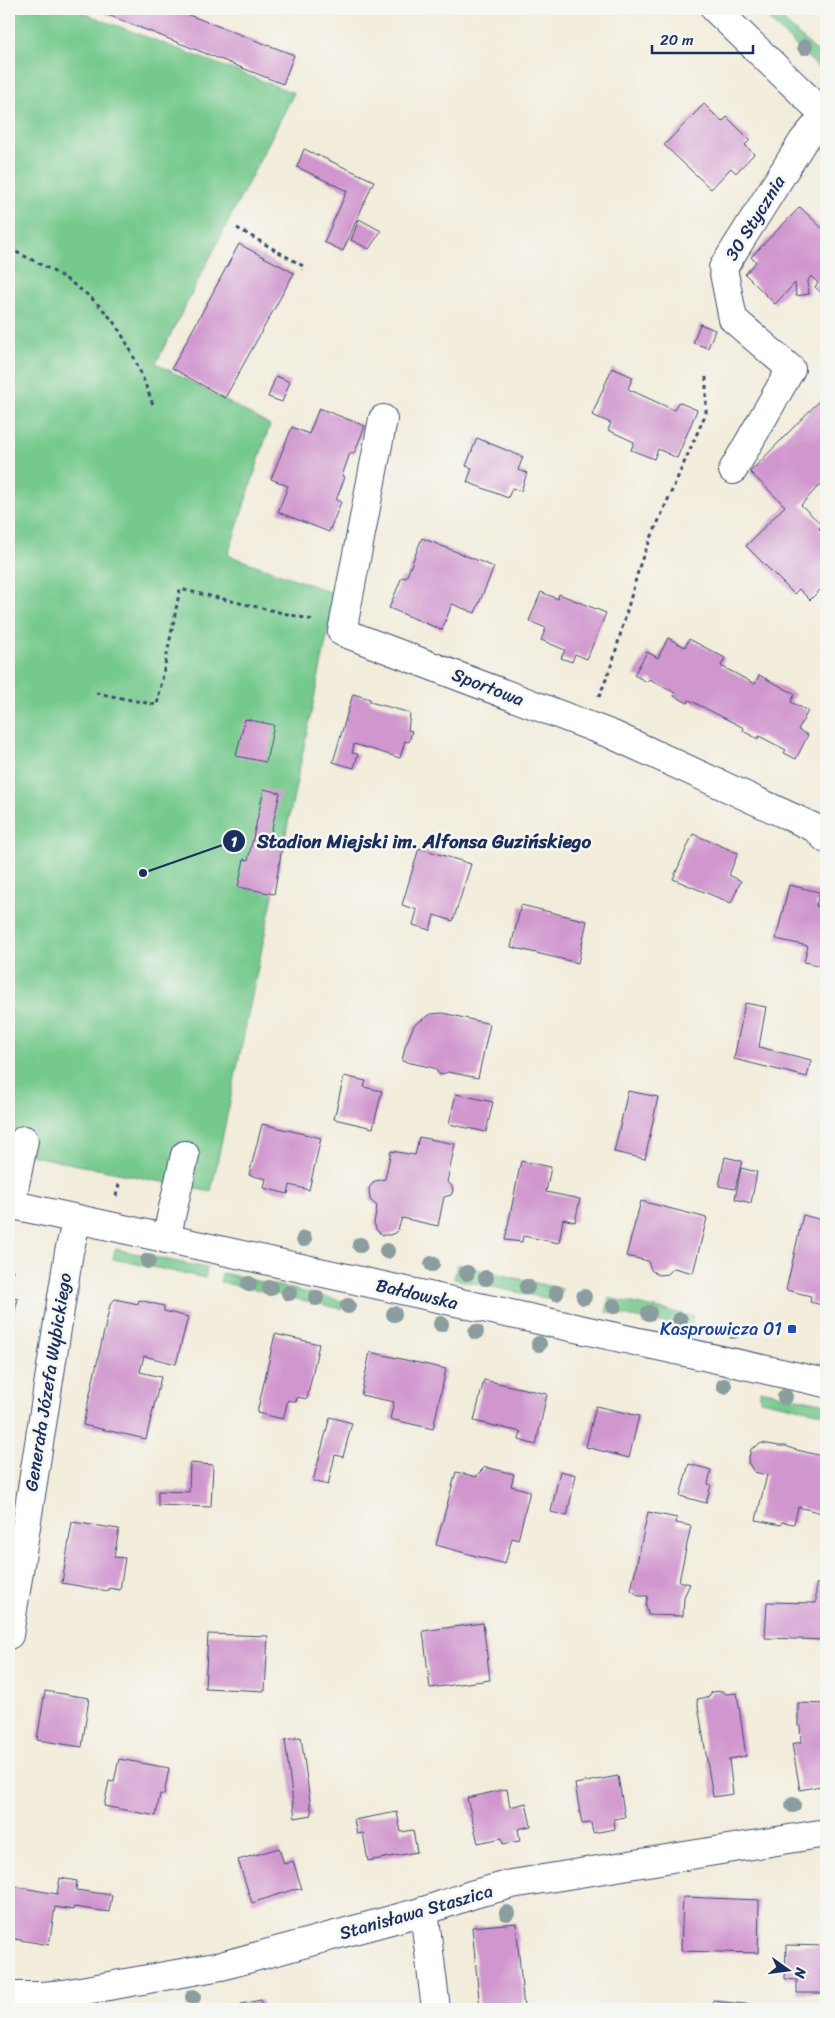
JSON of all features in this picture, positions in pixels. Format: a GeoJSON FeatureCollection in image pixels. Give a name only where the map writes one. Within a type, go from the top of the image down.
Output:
{"type":"FeatureCollection","features":[{"type":"Feature","properties":{"kind":"street","name":"30 Stycznia"},"geometry":{"type":"LineString","coordinates":[[714,9],[826,116],[803,141],[723,268],[732,319],[790,369],[733,470]]}},
{"type":"Feature","properties":{"kind":"street","name":"Sportowa"},"geometry":{"type":"LineString","coordinates":[[383,419],[342,632],[622,739],[816,828],[826,839]]}},
{"type":"Feature","properties":{"kind":"street"},"geometry":{"type":"LineString","coordinates":[[10,1204],[24,1140]]}},
{"type":"Feature","properties":{"kind":"street"},"geometry":{"type":"LineString","coordinates":[[166,1239],[185,1155]]}},
{"type":"Feature","properties":{"kind":"street","name":"Bałdowska"},"geometry":{"type":"LineString","coordinates":[[10,1204],[826,1383]]}},
{"type":"Feature","properties":{"kind":"street","name":"Generała Józefa Wybickiego"},"geometry":{"type":"LineString","coordinates":[[9,1635],[68,1252],[77,1219]]}},
{"type":"Feature","properties":{"kind":"street","name":"Stanisława Staszica"},"geometry":{"type":"LineString","coordinates":[[9,1996],[64,1994],[221,1966],[424,1911],[474,1894],[528,1881],[826,1833]]}},
{"type":"Feature","properties":{"kind":"street"},"geometry":{"type":"LineString","coordinates":[[424,1911],[436,2009]]}},
{"type":"Feature","properties":{"kind":"path"},"geometry":{"type":"LineString","coordinates":[[237,228],[303,266],[302,270]]}},
{"type":"Feature","properties":{"kind":"path"},"geometry":{"type":"LineString","coordinates":[[9,249],[62,276],[93,300],[116,326],[134,356],[153,405]]}},
{"type":"Feature","properties":{"kind":"path"},"geometry":{"type":"LineString","coordinates":[[588,725],[612,664],[641,561],[706,413],[706,373]]}},
{"type":"Feature","properties":{"kind":"path"},"geometry":{"type":"LineString","coordinates":[[96,693],[157,705],[180,589],[320,622]]}},
{"type":"Feature","properties":{"kind":"green space"},"geometry":{"type":"Polygon","coordinates":[[[9,9],[73,9],[294,93],[156,363],[270,425],[228,555],[336,594],[211,1192],[9,1151],[9,9]]]}},
{"type":"Feature","properties":{"kind":"green space"},"geometry":{"type":"Polygon","coordinates":[[[758,9],[771,9],[826,60],[826,75],[758,9]]]}},
{"type":"Feature","properties":{"kind":"green space"},"geometry":{"type":"Polygon","coordinates":[[[115,1249],[207,1268],[205,1278],[113,1259],[115,1249]]]}},
{"type":"Feature","properties":{"kind":"green space"},"geometry":{"type":"Polygon","coordinates":[[[457,1264],[562,1289],[559,1301],[454,1279],[457,1264]]]}},
{"type":"Feature","properties":{"kind":"green space"},"geometry":{"type":"Polygon","coordinates":[[[222,1273],[343,1301],[342,1309],[220,1282],[222,1273]]]}},
{"type":"Feature","properties":{"kind":"green space"},"geometry":{"type":"Polygon","coordinates":[[[609,1298],[693,1316],[690,1328],[606,1312],[609,1298]]]}},
{"type":"Feature","properties":{"kind":"green space"},"geometry":{"type":"Polygon","coordinates":[[[760,1390],[826,1404],[826,1414],[760,1400],[760,1390]]]}},
{"type":"Feature","properties":{"kind":"building"},"geometry":{"type":"Polygon","coordinates":[[[93,9],[173,9],[294,55],[283,84],[93,9]]]}},
{"type":"Feature","properties":{"kind":"building"},"geometry":{"type":"Polygon","coordinates":[[[704,104],[722,122],[727,117],[750,140],[745,145],[754,154],[736,173],[731,168],[711,189],[664,145],[704,104]]]}},
{"type":"Feature","properties":{"kind":"building"},"geometry":{"type":"Polygon","coordinates":[[[304,149],[374,181],[343,251],[324,242],[347,191],[297,167],[304,149]]]}},
{"type":"Feature","properties":{"kind":"building"},"geometry":{"type":"Polygon","coordinates":[[[800,207],[826,232],[826,297],[815,287],[818,283],[811,276],[808,281],[809,294],[796,296],[795,283],[775,304],[745,274],[756,262],[751,257],[800,207]]]}},
{"type":"Feature","properties":{"kind":"building"},"geometry":{"type":"Polygon","coordinates":[[[359,219],[381,231],[369,249],[351,240],[359,219]]]}},
{"type":"Feature","properties":{"kind":"building"},"geometry":{"type":"Polygon","coordinates":[[[239,244],[294,273],[225,398],[172,368],[239,244]]]}},
{"type":"Feature","properties":{"kind":"building"},"geometry":{"type":"Polygon","coordinates":[[[700,324],[715,330],[708,348],[693,343],[700,324]]]}},
{"type":"Feature","properties":{"kind":"building"},"geometry":{"type":"Polygon","coordinates":[[[612,368],[633,377],[628,389],[674,410],[678,402],[697,410],[677,458],[658,449],[654,459],[631,450],[634,442],[608,430],[611,423],[592,415],[612,368]]]}},
{"type":"Feature","properties":{"kind":"building"},"geometry":{"type":"Polygon","coordinates":[[[276,376],[290,382],[282,402],[268,397],[276,376]]]}},
{"type":"Feature","properties":{"kind":"building"},"geometry":{"type":"Polygon","coordinates":[[[826,394],[826,478],[801,505],[822,525],[819,529],[826,536],[826,545],[823,549],[826,552],[826,584],[810,600],[799,589],[794,594],[746,546],[785,506],[750,472],[826,394]]]}},
{"type":"Feature","properties":{"kind":"building"},"geometry":{"type":"Polygon","coordinates":[[[319,408],[365,426],[354,454],[350,453],[342,476],[345,477],[336,500],[341,502],[329,532],[278,512],[288,486],[271,479],[292,427],[309,434],[319,408]]]}},
{"type":"Feature","properties":{"kind":"building"},"geometry":{"type":"Polygon","coordinates":[[[477,438],[523,457],[518,470],[527,473],[521,491],[512,488],[508,498],[467,482],[472,468],[466,466],[477,438]]]}},
{"type":"Feature","properties":{"kind":"building"},"geometry":{"type":"Polygon","coordinates":[[[422,538],[494,567],[475,613],[452,604],[442,630],[389,608],[402,577],[406,578],[422,538]]]}},
{"type":"Feature","properties":{"kind":"building"},"geometry":{"type":"Polygon","coordinates":[[[541,592],[558,599],[559,594],[606,613],[587,659],[575,654],[572,662],[561,658],[565,650],[541,640],[546,628],[529,621],[541,592]]]}},
{"type":"Feature","properties":{"kind":"building"},"geometry":{"type":"Polygon","coordinates":[[[668,638],[685,647],[689,639],[725,658],[721,666],[755,684],[759,675],[795,694],[791,702],[808,711],[798,730],[808,735],[796,759],[784,753],[786,750],[759,736],[758,739],[743,731],[744,728],[689,700],[688,703],[674,696],[675,693],[649,679],[647,682],[634,675],[647,652],[658,658],[668,638]]]}},
{"type":"Feature","properties":{"kind":"building"},"geometry":{"type":"Polygon","coordinates":[[[353,694],[370,699],[370,702],[410,714],[408,730],[412,731],[409,742],[405,741],[400,758],[354,744],[352,753],[358,754],[354,768],[333,762],[353,694]]]}},
{"type":"Feature","properties":{"kind":"building"},"geometry":{"type":"Polygon","coordinates":[[[245,719],[274,725],[266,762],[236,756],[245,719]]]}},
{"type":"Feature","properties":{"kind":"building"},"geometry":{"type":"Polygon","coordinates":[[[264,789],[280,793],[268,845],[282,848],[274,894],[238,887],[244,859],[248,860],[264,789]]]}},
{"type":"Feature","properties":{"kind":"building"},"geometry":{"type":"Polygon","coordinates":[[[693,834],[738,853],[729,875],[741,881],[731,903],[673,879],[693,834]]]}},
{"type":"Feature","properties":{"kind":"building"},"geometry":{"type":"Polygon","coordinates":[[[419,848],[471,864],[453,921],[434,915],[430,930],[413,925],[417,910],[402,905],[419,848]]]}},
{"type":"Feature","properties":{"kind":"building"},"geometry":{"type":"Polygon","coordinates":[[[789,885],[819,892],[816,906],[826,909],[826,967],[804,962],[808,946],[776,939],[789,885]]]}},
{"type":"Feature","properties":{"kind":"building"},"geometry":{"type":"Polygon","coordinates":[[[521,905],[587,921],[578,963],[511,947],[521,905]]]}},
{"type":"Feature","properties":{"kind":"building"},"geometry":{"type":"Polygon","coordinates":[[[745,1003],[766,1007],[759,1047],[811,1060],[807,1077],[734,1059],[745,1003]]]}},
{"type":"Feature","properties":{"kind":"building"},"geometry":{"type":"Polygon","coordinates":[[[443,1013],[490,1024],[478,1078],[448,1072],[440,1075],[434,1068],[402,1061],[405,1047],[414,1025],[431,1014],[443,1013]]]}},
{"type":"Feature","properties":{"kind":"building"},"geometry":{"type":"Polygon","coordinates":[[[344,1076],[366,1081],[364,1087],[382,1091],[373,1128],[334,1119],[344,1076]]]}},
{"type":"Feature","properties":{"kind":"building"},"geometry":{"type":"Polygon","coordinates":[[[628,1091],[658,1097],[645,1159],[614,1152],[628,1091]]]}},
{"type":"Feature","properties":{"kind":"building"},"geometry":{"type":"Polygon","coordinates":[[[456,1094],[493,1102],[486,1132],[449,1124],[456,1094]]]}},
{"type":"Feature","properties":{"kind":"building"},"geometry":{"type":"Polygon","coordinates":[[[262,1124],[321,1138],[309,1190],[290,1185],[288,1194],[264,1188],[266,1179],[249,1175],[262,1124]]]}},
{"type":"Feature","properties":{"kind":"building"},"geometry":{"type":"Polygon","coordinates":[[[419,1137],[455,1144],[447,1182],[452,1186],[453,1191],[451,1195],[444,1197],[438,1226],[402,1218],[397,1232],[383,1235],[377,1231],[374,1223],[377,1206],[370,1200],[369,1188],[375,1181],[385,1179],[391,1151],[415,1155],[419,1137]]]}},
{"type":"Feature","properties":{"kind":"building"},"geometry":{"type":"Polygon","coordinates":[[[725,1157],[742,1161],[735,1189],[719,1186],[725,1157]]]}},
{"type":"Feature","properties":{"kind":"building"},"geometry":{"type":"Polygon","coordinates":[[[521,1161],[551,1167],[546,1192],[580,1199],[575,1222],[563,1219],[559,1243],[523,1236],[522,1242],[505,1240],[521,1161]]]}},
{"type":"Feature","properties":{"kind":"building"},"geometry":{"type":"Polygon","coordinates":[[[741,1168],[757,1172],[751,1203],[735,1199],[741,1168]]]}},
{"type":"Feature","properties":{"kind":"building"},"geometry":{"type":"Polygon","coordinates":[[[641,1201],[707,1218],[693,1273],[674,1268],[668,1274],[658,1275],[651,1270],[648,1261],[626,1256],[641,1201]]]}},
{"type":"Feature","properties":{"kind":"building"},"geometry":{"type":"Polygon","coordinates":[[[803,1215],[826,1221],[826,1306],[810,1302],[811,1296],[786,1290],[803,1215]]]}},
{"type":"Feature","properties":{"kind":"building"},"geometry":{"type":"Polygon","coordinates":[[[9,1269],[13,1270],[10,1286],[9,1286],[9,1269]]]}},
{"type":"Feature","properties":{"kind":"building"},"geometry":{"type":"Polygon","coordinates":[[[9,1297],[18,1299],[14,1313],[9,1312],[9,1297]]]}},
{"type":"Feature","properties":{"kind":"building"},"geometry":{"type":"Polygon","coordinates":[[[115,1299],[138,1304],[139,1300],[164,1306],[164,1311],[188,1317],[176,1364],[144,1356],[140,1372],[161,1377],[146,1439],[83,1425],[110,1305],[115,1299]]]}},
{"type":"Feature","properties":{"kind":"building"},"geometry":{"type":"Polygon","coordinates":[[[275,1334],[319,1344],[307,1399],[297,1397],[296,1402],[288,1400],[283,1419],[257,1413],[275,1334]]]}},
{"type":"Feature","properties":{"kind":"building"},"geometry":{"type":"Polygon","coordinates":[[[370,1352],[446,1369],[433,1429],[390,1419],[394,1402],[361,1395],[370,1352]]]}},
{"type":"Feature","properties":{"kind":"building"},"geometry":{"type":"Polygon","coordinates":[[[484,1380],[547,1394],[536,1445],[519,1440],[521,1432],[474,1421],[484,1380]]]}},
{"type":"Feature","properties":{"kind":"building"},"geometry":{"type":"Polygon","coordinates":[[[596,1406],[639,1416],[629,1458],[586,1447],[596,1406]]]}},
{"type":"Feature","properties":{"kind":"building"},"geometry":{"type":"Polygon","coordinates":[[[330,1417],[352,1423],[343,1457],[335,1455],[328,1485],[313,1481],[330,1417]]]}},
{"type":"Feature","properties":{"kind":"building"},"geometry":{"type":"Polygon","coordinates":[[[762,1443],[786,1446],[826,1457],[826,1514],[798,1507],[794,1524],[782,1522],[781,1525],[756,1520],[767,1475],[754,1472],[748,1462],[751,1449],[762,1443]]]}},
{"type":"Feature","properties":{"kind":"building"},"geometry":{"type":"Polygon","coordinates":[[[190,1463],[213,1465],[211,1507],[158,1505],[158,1491],[189,1492],[190,1463]]]}},
{"type":"Feature","properties":{"kind":"building"},"geometry":{"type":"Polygon","coordinates":[[[689,1464],[711,1470],[708,1484],[711,1485],[706,1503],[680,1496],[689,1464]]]}},
{"type":"Feature","properties":{"kind":"building"},"geometry":{"type":"Polygon","coordinates":[[[485,1467],[514,1474],[511,1486],[530,1491],[518,1540],[512,1538],[505,1564],[436,1545],[456,1472],[477,1477],[485,1467]]]}},
{"type":"Feature","properties":{"kind":"building"},"geometry":{"type":"Polygon","coordinates":[[[560,1471],[576,1475],[567,1516],[551,1512],[560,1471]]]}},
{"type":"Feature","properties":{"kind":"building"},"geometry":{"type":"Polygon","coordinates":[[[648,1512],[677,1518],[676,1523],[691,1526],[679,1581],[690,1584],[684,1597],[683,1616],[648,1615],[646,1605],[648,1596],[639,1596],[631,1590],[648,1512]]]}},
{"type":"Feature","properties":{"kind":"building"},"geometry":{"type":"Polygon","coordinates":[[[72,1522],[119,1529],[114,1557],[125,1558],[120,1590],[109,1588],[108,1591],[62,1583],[72,1522]]]}},
{"type":"Feature","properties":{"kind":"building"},"geometry":{"type":"Polygon","coordinates":[[[816,1584],[826,1584],[826,1640],[765,1638],[767,1602],[816,1603],[816,1584]]]}},
{"type":"Feature","properties":{"kind":"building"},"geometry":{"type":"Polygon","coordinates":[[[483,1623],[490,1680],[430,1688],[423,1631],[483,1623]]]}},
{"type":"Feature","properties":{"kind":"building"},"geometry":{"type":"Polygon","coordinates":[[[208,1634],[268,1636],[265,1691],[205,1688],[208,1634]]]}},
{"type":"Feature","properties":{"kind":"building"},"geometry":{"type":"Polygon","coordinates":[[[45,1691],[89,1698],[82,1747],[37,1740],[45,1691]]]}},
{"type":"Feature","properties":{"kind":"building"},"geometry":{"type":"Polygon","coordinates":[[[722,1691],[726,1694],[737,1693],[746,1756],[729,1759],[733,1794],[713,1797],[697,1699],[708,1697],[712,1692],[722,1691]]]}},
{"type":"Feature","properties":{"kind":"building"},"geometry":{"type":"Polygon","coordinates":[[[798,1703],[826,1704],[826,1785],[800,1790],[792,1744],[801,1742],[800,1726],[798,1726],[798,1703]]]}},
{"type":"Feature","properties":{"kind":"building"},"geometry":{"type":"Polygon","coordinates":[[[301,1737],[312,1815],[295,1818],[285,1740],[301,1737]]]}},
{"type":"Feature","properties":{"kind":"building"},"geometry":{"type":"Polygon","coordinates":[[[119,1759],[169,1768],[164,1795],[160,1794],[156,1816],[104,1806],[109,1781],[114,1782],[119,1759]]]}},
{"type":"Feature","properties":{"kind":"building"},"geometry":{"type":"Polygon","coordinates":[[[618,1776],[625,1817],[614,1819],[615,1829],[593,1833],[591,1823],[582,1824],[575,1784],[618,1776]]]}},
{"type":"Feature","properties":{"kind":"building"},"geometry":{"type":"Polygon","coordinates":[[[507,1789],[510,1807],[526,1803],[531,1826],[518,1829],[520,1841],[503,1844],[502,1838],[478,1843],[467,1798],[507,1789]]]}},
{"type":"Feature","properties":{"kind":"building"},"geometry":{"type":"Polygon","coordinates":[[[397,1812],[401,1832],[413,1830],[417,1852],[368,1861],[363,1833],[357,1834],[354,1820],[397,1812]]]}},
{"type":"Feature","properties":{"kind":"building"},"geometry":{"type":"Polygon","coordinates":[[[279,1848],[284,1864],[293,1861],[302,1889],[292,1890],[252,1903],[238,1860],[279,1848]]]}},
{"type":"Feature","properties":{"kind":"building"},"geometry":{"type":"Polygon","coordinates":[[[60,1878],[77,1881],[76,1890],[112,1895],[109,1912],[74,1907],[73,1910],[55,1907],[49,1945],[9,1938],[9,1905],[12,1886],[57,1894],[60,1878]]]}},
{"type":"Feature","properties":{"kind":"building"},"geometry":{"type":"Polygon","coordinates":[[[683,1897],[759,1900],[758,1953],[681,1951],[683,1897]]]}},
{"type":"Feature","properties":{"kind":"building"},"geometry":{"type":"Polygon","coordinates":[[[516,1923],[524,2009],[480,2009],[472,1927],[516,1923]]]}},
{"type":"Feature","properties":{"kind":"building"},"geometry":{"type":"Polygon","coordinates":[[[786,1945],[826,1946],[826,1993],[797,1993],[797,1980],[785,1979],[786,1945]]]}},
{"type":"Feature","properties":{"kind":"building"},"geometry":{"type":"Polygon","coordinates":[[[261,2000],[263,2009],[242,2009],[241,2004],[261,2000]]]}},
{"type":"Feature","properties":{"kind":"building"},"geometry":{"type":"Polygon","coordinates":[[[713,2001],[778,2007],[778,2009],[712,2009],[713,2001]]]}},
{"type":"Feature","properties":{"kind":"place","name":"Stadion Miejski im. Alfonsa Guzińskiego"},"geometry":{"type":"Point","coordinates":[143,873]}},
{"type":"Feature","properties":{"kind":"place","name":"Kasprowicza 01"},"geometry":{"type":"Point","coordinates":[792,1329]}}]}
